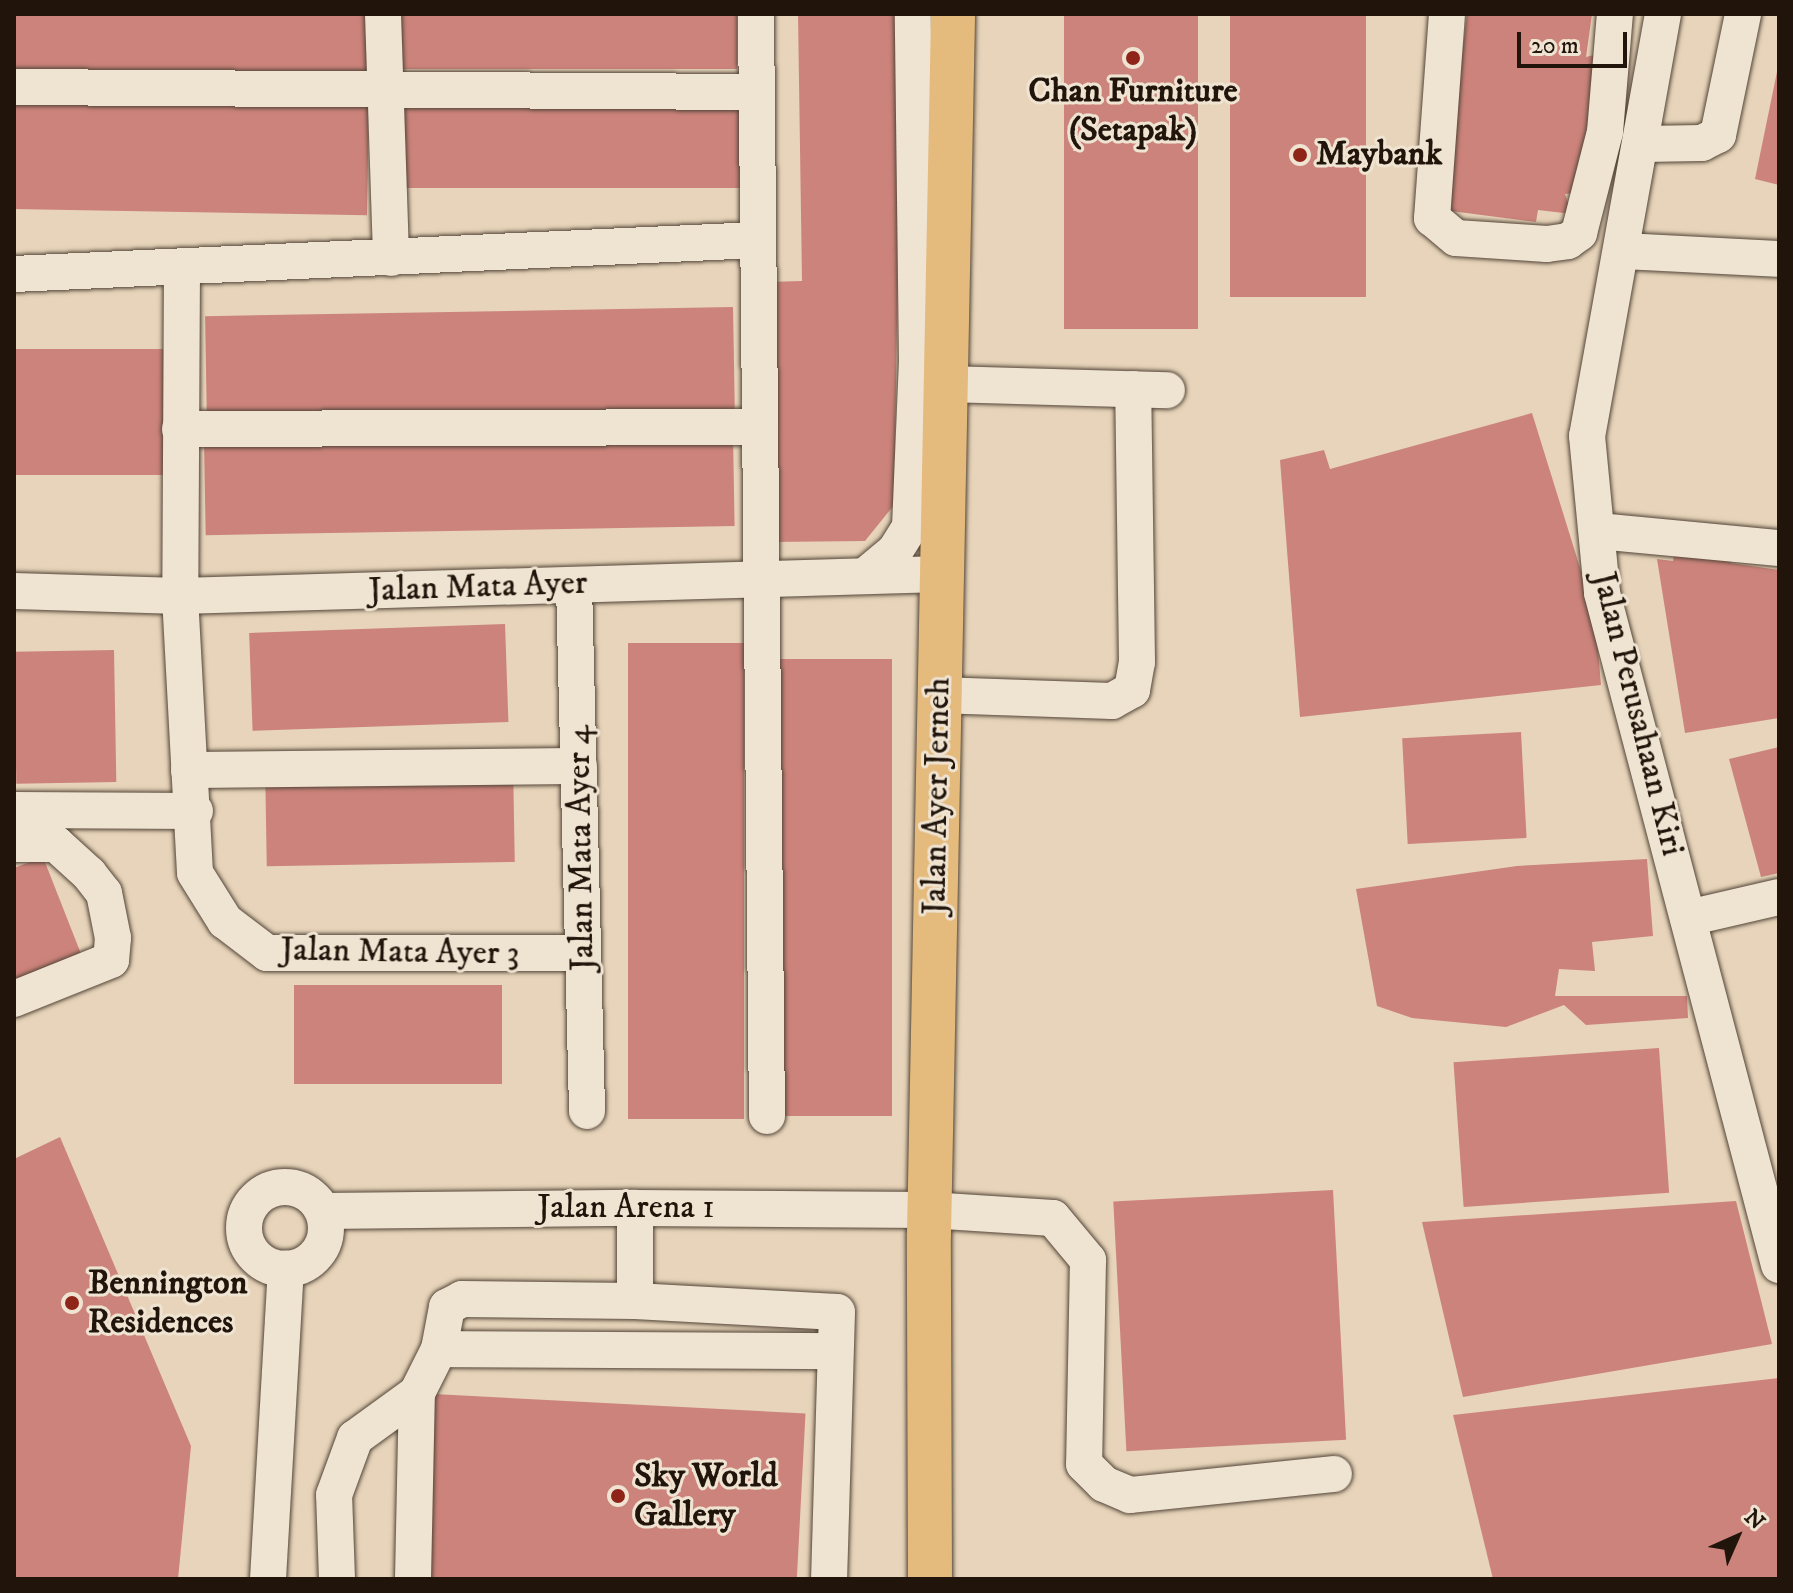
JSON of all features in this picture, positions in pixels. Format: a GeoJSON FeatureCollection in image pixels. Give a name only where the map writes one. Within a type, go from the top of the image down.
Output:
{"type":"FeatureCollection","features":[{"type":"Feature","properties":{"kind":"main road","name":"Jalan Ayer Jerneh"},"geometry":{"type":"LineString","coordinates":[[930,1579],[929,1210],[942,574],[936,368],[953,14]]}},
{"type":"Feature","properties":{"kind":"street"},"geometry":{"type":"LineString","coordinates":[[383,14],[391,258]]}},
{"type":"Feature","properties":{"kind":"street"},"geometry":{"type":"LineString","coordinates":[[756,14],[767,1116]]}},
{"type":"Feature","properties":{"kind":"street","name":"Jalan Ayer Jerneh"},"geometry":{"type":"LineString","coordinates":[[865,576],[895,551],[910,527],[936,368],[913,14]]}},
{"type":"Feature","properties":{"kind":"street"},"geometry":{"type":"LineString","coordinates":[[1447,14],[1432,218],[1441,230],[1456,238],[1568,241],[1579,233],[1607,109],[1615,14]]}},
{"type":"Feature","properties":{"kind":"street","name":"Jalan Perusahaan Kiri"},"geometry":{"type":"LineString","coordinates":[[1663,14],[1645,131],[1587,436],[1602,593],[1779,1265]]}},
{"type":"Feature","properties":{"kind":"street"},"geometry":{"type":"LineString","coordinates":[[1607,109],[1645,131],[1702,143],[1718,135],[1743,14]]}},
{"type":"Feature","properties":{"kind":"street"},"geometry":{"type":"LineString","coordinates":[[14,87],[756,92]]}},
{"type":"Feature","properties":{"kind":"street"},"geometry":{"type":"LineString","coordinates":[[14,274],[756,240]]}},
{"type":"Feature","properties":{"kind":"street"},"geometry":{"type":"LineString","coordinates":[[1622,251],[1779,259]]}},
{"type":"Feature","properties":{"kind":"street","name":"Jalan Mata Ayer 3"},"geometry":{"type":"LineString","coordinates":[[182,267],[180,596],[189,770],[195,811],[195,873],[225,921],[267,953],[583,953]]}},
{"type":"Feature","properties":{"kind":"street"},"geometry":{"type":"LineString","coordinates":[[936,368],[1150,389],[1137,662],[1132,690],[1112,701],[938,695]]}},
{"type":"Feature","properties":{"kind":"street"},"geometry":{"type":"LineString","coordinates":[[180,429],[759,427]]}},
{"type":"Feature","properties":{"kind":"street"},"geometry":{"type":"LineString","coordinates":[[1598,531],[1779,548]]}},
{"type":"Feature","properties":{"kind":"street","name":"Jalan Mata Ayer"},"geometry":{"type":"LineString","coordinates":[[14,591],[180,596],[942,574]]}},
{"type":"Feature","properties":{"kind":"street","name":"Jalan Mata Ayer 4"},"geometry":{"type":"LineString","coordinates":[[574,585],[587,1111]]}},
{"type":"Feature","properties":{"kind":"street"},"geometry":{"type":"LineString","coordinates":[[189,770],[579,766]]}},
{"type":"Feature","properties":{"kind":"street"},"geometry":{"type":"LineString","coordinates":[[14,810],[195,811]]}},
{"type":"Feature","properties":{"kind":"street"},"geometry":{"type":"LineString","coordinates":[[14,844],[56,844],[89,874],[104,893],[113,938],[111,960],[14,999]]}},
{"type":"Feature","properties":{"kind":"street"},"geometry":{"type":"LineString","coordinates":[[1688,918],[1779,897]]}},
{"type":"Feature","properties":{"kind":"street"},"geometry":{"type":"LineString","coordinates":[[285,1186],[307,1194],[323,1211],[327,1227],[320,1250],[302,1266],[286,1269],[257,1258],[247,1244],[244,1228],[255,1199],[285,1186]]}},
{"type":"Feature","properties":{"kind":"street"},"geometry":{"type":"LineString","coordinates":[[607,1350],[636,1301],[635,1208]]}},
{"type":"Feature","properties":{"kind":"street","name":"Jalan Arena 1"},"geometry":{"type":"LineString","coordinates":[[323,1211],[635,1208],[929,1210],[1053,1218],[1088,1260],[1084,1464],[1104,1484],[1130,1495],[1334,1474]]}},
{"type":"Feature","properties":{"kind":"street"},"geometry":{"type":"LineString","coordinates":[[268,1579],[286,1269]]}},
{"type":"Feature","properties":{"kind":"street"},"geometry":{"type":"LineString","coordinates":[[413,1579],[417,1393],[439,1349],[447,1307],[462,1299],[636,1301],[837,1312],[833,1351],[829,1579]]}},
{"type":"Feature","properties":{"kind":"street"},"geometry":{"type":"LineString","coordinates":[[636,1301],[671,1349]]}},
{"type":"Feature","properties":{"kind":"street"},"geometry":{"type":"LineString","coordinates":[[439,1349],[833,1351]]}},
{"type":"Feature","properties":{"kind":"street"},"geometry":{"type":"LineString","coordinates":[[337,1579],[334,1495],[355,1438],[417,1393]]}},
{"type":"Feature","properties":{"kind":"building"},"geometry":{"type":"Polygon","coordinates":[[[14,14],[368,14],[368,73],[14,73],[14,14]]]}},
{"type":"Feature","properties":{"kind":"building"},"geometry":{"type":"Polygon","coordinates":[[[389,14],[737,14],[737,69],[389,69],[389,14]]]}},
{"type":"Feature","properties":{"kind":"building"},"geometry":{"type":"Polygon","coordinates":[[[798,14],[902,14],[894,505],[865,541],[771,542],[767,282],[802,281],[798,14]]]}},
{"type":"Feature","properties":{"kind":"building"},"geometry":{"type":"Polygon","coordinates":[[[1064,14],[1198,14],[1198,329],[1064,329],[1064,14]]]}},
{"type":"Feature","properties":{"kind":"building","name":"Maybank"},"geometry":{"type":"Polygon","coordinates":[[[1230,14],[1366,14],[1366,297],[1230,297],[1230,14]]]}},
{"type":"Feature","properties":{"kind":"building"},"geometry":{"type":"Polygon","coordinates":[[[1467,14],[1592,14],[1586,57],[1602,53],[1581,192],[1565,194],[1572,214],[1538,210],[1536,222],[1443,210],[1467,14]]]}},
{"type":"Feature","properties":{"kind":"building"},"geometry":{"type":"Polygon","coordinates":[[[1779,67],[1779,185],[1755,179],[1779,67]]]}},
{"type":"Feature","properties":{"kind":"building"},"geometry":{"type":"Polygon","coordinates":[[[14,95],[369,101],[367,215],[14,209],[14,95]]]}},
{"type":"Feature","properties":{"kind":"building"},"geometry":{"type":"Polygon","coordinates":[[[402,96],[750,96],[750,188],[402,188],[402,96]]]}},
{"type":"Feature","properties":{"kind":"building"},"geometry":{"type":"Polygon","coordinates":[[[733,307],[735,413],[207,422],[205,316],[733,307]]]}},
{"type":"Feature","properties":{"kind":"building"},"geometry":{"type":"Polygon","coordinates":[[[14,349],[166,349],[166,475],[14,475],[14,349]]]}},
{"type":"Feature","properties":{"kind":"building"},"geometry":{"type":"Polygon","coordinates":[[[1532,413],[1595,616],[1601,685],[1300,717],[1280,460],[1324,450],[1330,469],[1532,413]]]}},
{"type":"Feature","properties":{"kind":"building"},"geometry":{"type":"Polygon","coordinates":[[[733,435],[735,526],[206,535],[204,444],[733,435]]]}},
{"type":"Feature","properties":{"kind":"building"},"geometry":{"type":"Polygon","coordinates":[[[1675,547],[1733,555],[1731,563],[1779,570],[1779,718],[1685,733],[1657,559],[1673,561],[1675,547]]]}},
{"type":"Feature","properties":{"kind":"building"},"geometry":{"type":"Polygon","coordinates":[[[505,624],[508,722],[253,731],[249,633],[505,624]]]}},
{"type":"Feature","properties":{"kind":"building"},"geometry":{"type":"Polygon","coordinates":[[[628,643],[744,643],[744,1119],[628,1119],[628,643]]]}},
{"type":"Feature","properties":{"kind":"building"},"geometry":{"type":"Polygon","coordinates":[[[114,650],[116,782],[16,784],[14,652],[114,650]]]}},
{"type":"Feature","properties":{"kind":"building"},"geometry":{"type":"Polygon","coordinates":[[[772,659],[892,659],[892,1116],[772,1116],[772,659]]]}},
{"type":"Feature","properties":{"kind":"building"},"geometry":{"type":"Polygon","coordinates":[[[1521,732],[1527,838],[1408,844],[1402,738],[1521,732]]]}},
{"type":"Feature","properties":{"kind":"building"},"geometry":{"type":"Polygon","coordinates":[[[1779,747],[1779,873],[1761,877],[1729,759],[1779,747]]]}},
{"type":"Feature","properties":{"kind":"building"},"geometry":{"type":"Polygon","coordinates":[[[513,761],[515,862],[267,866],[265,765],[513,761]]]}},
{"type":"Feature","properties":{"kind":"building"},"geometry":{"type":"Polygon","coordinates":[[[43,857],[83,959],[14,986],[14,868],[43,857]]]}},
{"type":"Feature","properties":{"kind":"building"},"geometry":{"type":"Polygon","coordinates":[[[1647,859],[1653,936],[1592,942],[1595,971],[1559,969],[1555,996],[1687,996],[1688,1018],[1586,1025],[1564,1005],[1506,1027],[1412,1018],[1377,1006],[1356,889],[1517,866],[1647,859]]]}},
{"type":"Feature","properties":{"kind":"building"},"geometry":{"type":"Polygon","coordinates":[[[294,985],[502,985],[502,1084],[294,1084],[294,985]]]}},
{"type":"Feature","properties":{"kind":"building"},"geometry":{"type":"Polygon","coordinates":[[[1659,1048],[1669,1193],[1464,1207],[1454,1062],[1659,1048]]]}},
{"type":"Feature","properties":{"kind":"building","name":"Bennington Residences"},"geometry":{"type":"Polygon","coordinates":[[[60,1137],[191,1446],[178,1579],[14,1579],[14,1159],[60,1137]]]}},
{"type":"Feature","properties":{"kind":"building"},"geometry":{"type":"Polygon","coordinates":[[[1333,1190],[1346,1440],[1126,1451],[1113,1202],[1333,1190]]]}},
{"type":"Feature","properties":{"kind":"building"},"geometry":{"type":"Polygon","coordinates":[[[1736,1201],[1772,1344],[1463,1397],[1422,1222],[1736,1201]]]}},
{"type":"Feature","properties":{"kind":"building"},"geometry":{"type":"Polygon","coordinates":[[[1779,1378],[1779,1579],[1493,1579],[1453,1415],[1779,1378]]]}},
{"type":"Feature","properties":{"kind":"building","name":"Sky World Gallery"},"geometry":{"type":"Polygon","coordinates":[[[434,1394],[805,1413],[797,1579],[424,1579],[434,1394]]]}},
{"type":"Feature","properties":{"kind":"place","name":"Chan Furniture (Setapak)"},"geometry":{"type":"Point","coordinates":[1133,58]}},
{"type":"Feature","properties":{"kind":"place","name":"Maybank"},"geometry":{"type":"Point","coordinates":[1300,155]}},
{"type":"Feature","properties":{"kind":"place","name":"Bennington Residences"},"geometry":{"type":"Point","coordinates":[72,1303]}},
{"type":"Feature","properties":{"kind":"place","name":"Sky World Gallery"},"geometry":{"type":"Point","coordinates":[618,1496]}}]}
